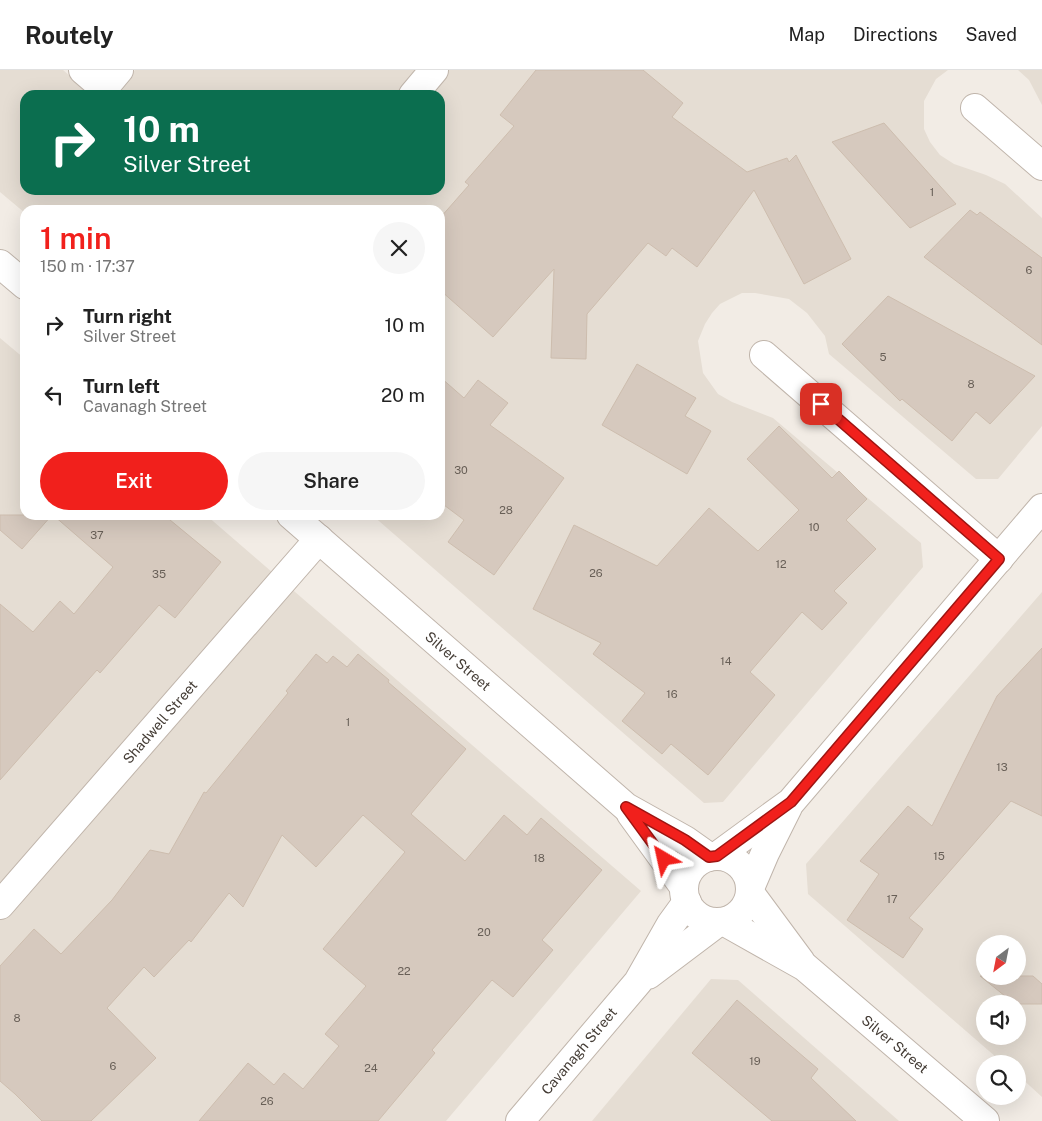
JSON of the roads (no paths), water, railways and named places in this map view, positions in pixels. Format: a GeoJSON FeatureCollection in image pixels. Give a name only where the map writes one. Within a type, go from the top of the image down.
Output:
{"type":"FeatureCollection","features":[{"type":"Feature","properties":{"kind":"street"},"geometry":{"type":"LineString","coordinates":[[83,70],[104,88],[119,70]]}},
{"type":"Feature","properties":{"kind":"street"},"geometry":{"type":"LineString","coordinates":[[417,90],[434,70]]}},
{"type":"Feature","properties":{"kind":"street"},"geometry":{"type":"LineString","coordinates":[[974,108],[1042,166]]}},
{"type":"Feature","properties":{"kind":"street"},"geometry":{"type":"LineString","coordinates":[[0,264],[20,281]]}},
{"type":"Feature","properties":{"kind":"street"},"geometry":{"type":"LineString","coordinates":[[764,355],[999,559]]}},
{"type":"Feature","properties":{"kind":"street"},"geometry":{"type":"LineString","coordinates":[[791,802],[713,856],[699,861],[692,868],[686,877],[685,894],[691,911],[707,921],[721,922],[734,918],[742,912],[748,903],[750,890],[765,853],[791,802],[1042,508]]}},
{"type":"Feature","properties":{"kind":"street","name":"Silver Street"},"geometry":{"type":"LineString","coordinates":[[297,520],[626,807],[713,856]]}},
{"type":"Feature","properties":{"kind":"street","name":"Shadwell Street"},"geometry":{"type":"LineString","coordinates":[[0,905],[319,539]]}},
{"type":"Feature","properties":{"kind":"street","name":"Silver Street"},"geometry":{"type":"LineString","coordinates":[[626,807],[685,894]]}},
{"type":"Feature","properties":{"kind":"street"},"geometry":{"type":"LineString","coordinates":[[713,856],[727,857],[744,869],[750,890]]}},
{"type":"Feature","properties":{"kind":"street","name":"Silver Street"},"geometry":{"type":"LineString","coordinates":[[750,890],[805,967]]}},
{"type":"Feature","properties":{"kind":"street","name":"Cavanagh Street"},"geometry":{"type":"LineString","coordinates":[[520,1121],[638,982],[671,924],[685,894]]}},
{"type":"Feature","properties":{"kind":"street","name":"Silver Street"},"geometry":{"type":"LineString","coordinates":[[721,922],[805,967],[985,1121]]}},
{"type":"Feature","properties":{"kind":"street","name":"Cavanagh Street"},"geometry":{"type":"LineString","coordinates":[[638,982],[721,922]]}}]}
